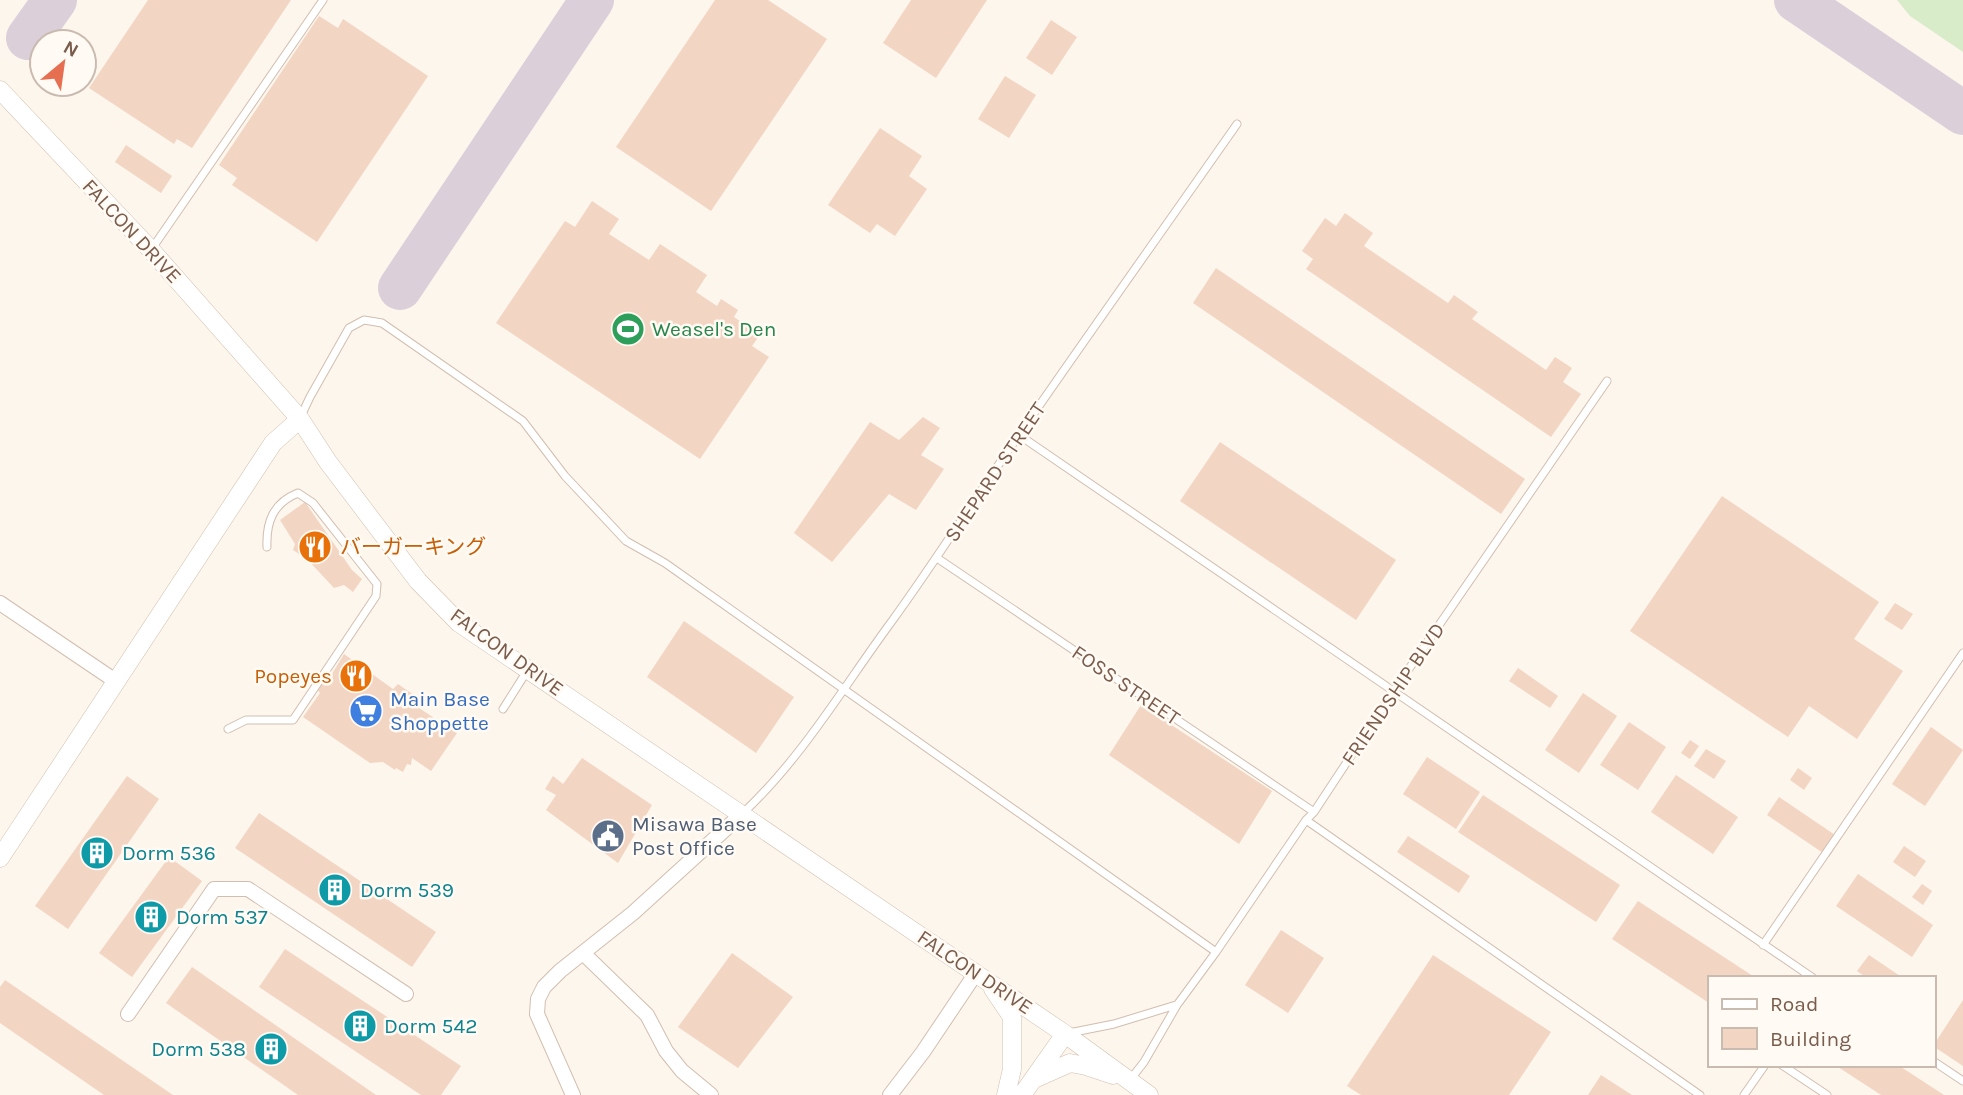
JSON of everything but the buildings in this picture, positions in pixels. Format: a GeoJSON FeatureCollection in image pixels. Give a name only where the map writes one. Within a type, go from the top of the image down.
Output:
{"type":"FeatureCollection","features":[{"type":"Feature","properties":{"kind":"street","name":"FALCON DRIVE"},"geometry":{"type":"LineString","coordinates":[[0,90],[151,250],[300,419],[328,462],[418,581],[459,623],[743,813],[1130,1081]]}},
{"type":"Feature","properties":{"kind":"street"},"geometry":{"type":"LineString","coordinates":[[0,858],[273,443],[300,419]]}},
{"type":"Feature","properties":{"kind":"street"},"geometry":{"type":"LineString","coordinates":[[0,603],[117,682]]}},
{"type":"Feature","properties":{"kind":"street"},"geometry":{"type":"LineString","coordinates":[[573,1095],[537,1014],[538,999],[544,987],[633,914],[743,813]]}},
{"type":"Feature","properties":{"kind":"street"},"geometry":{"type":"LineString","coordinates":[[128,1014],[214,888],[248,888],[406,994]]}},
{"type":"Feature","properties":{"kind":"street"},"geometry":{"type":"LineString","coordinates":[[583,953],[647,1014],[666,1051],[682,1071],[711,1095]]}},
{"type":"Feature","properties":{"kind":"street"},"geometry":{"type":"LineString","coordinates":[[890,1095],[982,977],[1012,1017],[1012,1069],[1006,1095]]}},
{"type":"Feature","properties":{"kind":"street"},"geometry":{"type":"LineString","coordinates":[[1022,1095],[1065,1034]]}},
{"type":"Feature","properties":{"kind":"street"},"geometry":{"type":"LineString","coordinates":[[1034,1079],[1070,1063],[1130,1081],[1149,1095]]}},
{"type":"Feature","properties":{"kind":"lane"},"geometry":{"type":"LineString","coordinates":[[151,250],[323,0]]}},
{"type":"Feature","properties":{"kind":"lane","name":"SHEPARD STREET"},"geometry":{"type":"LineString","coordinates":[[743,813],[764,793],[816,729],[1237,124]]}},
{"type":"Feature","properties":{"kind":"lane"},"geometry":{"type":"LineString","coordinates":[[300,419],[349,328],[364,320],[382,323],[523,421],[565,476],[626,541],[665,563],[841,690],[1216,952]]}},
{"type":"Feature","properties":{"kind":"lane","name":"FRIENDSHIP BLVD"},"geometry":{"type":"LineString","coordinates":[[1130,1081],[1177,1005],[1314,812],[1392,692],[1607,381]]}},
{"type":"Feature","properties":{"kind":"lane"},"geometry":{"type":"LineString","coordinates":[[1019,435],[1810,976]]}},
{"type":"Feature","properties":{"kind":"lane"},"geometry":{"type":"LineString","coordinates":[[228,729],[246,720],[293,720],[376,597],[377,584],[313,503],[298,493],[283,499],[266,526],[267,547]]}},
{"type":"Feature","properties":{"kind":"lane","name":"FOSS STREET"},"geometry":{"type":"LineString","coordinates":[[937,558],[1314,812]]}},
{"type":"Feature","properties":{"kind":"lane"},"geometry":{"type":"LineString","coordinates":[[1763,945],[1963,653]]}},
{"type":"Feature","properties":{"kind":"lane"},"geometry":{"type":"LineString","coordinates":[[503,709],[528,670]]}},
{"type":"Feature","properties":{"kind":"lane"},"geometry":{"type":"LineString","coordinates":[[1306,820],[1700,1095]]}},
{"type":"Feature","properties":{"kind":"lane"},"geometry":{"type":"LineString","coordinates":[[1065,1034],[1114,1024],[1177,1005]]}},
{"type":"Feature","properties":{"kind":"lane"},"geometry":{"type":"LineString","coordinates":[[1935,1062],[1963,1081]]}},
{"type":"Feature","properties":{"kind":"lane"},"geometry":{"type":"LineString","coordinates":[[1744,1095],[1764,1067]]}},
{"type":"Feature","properties":{"kind":"lane"},"geometry":{"type":"LineString","coordinates":[[1785,1067],[1826,1095]]}},
{"type":"Feature","properties":{"kind":"green space"},"geometry":{"type":"Polygon","coordinates":[[[1897,0],[1963,0],[1963,52],[1910,16],[1897,0]]]}},
{"type":"Feature","properties":{"kind":"taxiway"},"geometry":{"type":"LineString","coordinates":[[35,28],[55,0]]}},
{"type":"Feature","properties":{"kind":"taxiway"},"geometry":{"type":"LineString","coordinates":[[400,288],[592,0]]}},
{"type":"Feature","properties":{"kind":"taxiway"},"geometry":{"type":"LineString","coordinates":[[1796,0],[1963,113]]}},
{"type":"Feature","properties":{"kind":"place","name":"Weasel's Den"},"geometry":{"type":"Point","coordinates":[628,329]}},
{"type":"Feature","properties":{"kind":"place","name":"バーガーキング"},"geometry":{"type":"Point","coordinates":[315,547]}},
{"type":"Feature","properties":{"kind":"place","name":"Popeyes"},"geometry":{"type":"Point","coordinates":[356,676]}},
{"type":"Feature","properties":{"kind":"place","name":"Main Base Shoppette"},"geometry":{"type":"Point","coordinates":[366,711]}},
{"type":"Feature","properties":{"kind":"place","name":"Misawa Base Post Office"},"geometry":{"type":"Point","coordinates":[608,836]}},
{"type":"Feature","properties":{"kind":"place","name":"Dorm 536"},"geometry":{"type":"Point","coordinates":[97,853]}},
{"type":"Feature","properties":{"kind":"place","name":"Dorm 539"},"geometry":{"type":"Point","coordinates":[335,890]}},
{"type":"Feature","properties":{"kind":"place","name":"Dorm 537"},"geometry":{"type":"Point","coordinates":[151,917]}},
{"type":"Feature","properties":{"kind":"place","name":"Dorm 542"},"geometry":{"type":"Point","coordinates":[360,1026]}},
{"type":"Feature","properties":{"kind":"place","name":"Dorm 538"},"geometry":{"type":"Point","coordinates":[271,1049]}}]}
